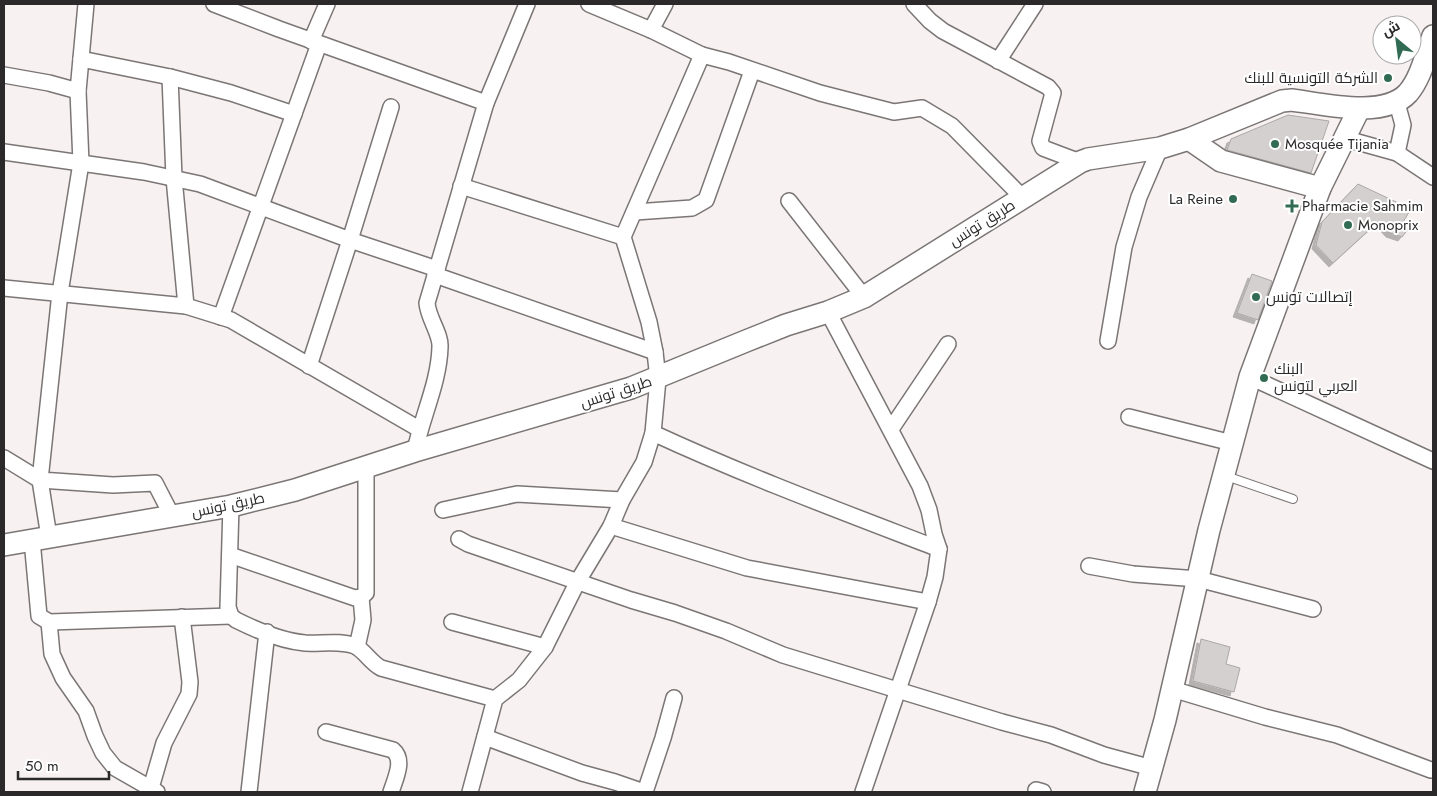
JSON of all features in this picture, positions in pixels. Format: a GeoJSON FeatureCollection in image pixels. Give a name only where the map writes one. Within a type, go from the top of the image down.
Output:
{"type":"FeatureCollection","features":[{"type":"Feature","properties":{"kind":"main road"},"geometry":{"type":"LineString","coordinates":[[1397,102],[1409,92],[1418,77],[1433,36]]}},
{"type":"Feature","properties":{"kind":"main road","name":"طريق تونس"},"geometry":{"type":"LineString","coordinates":[[4,545],[231,506],[295,490],[415,451],[594,400],[658,378],[770,331],[828,312],[864,297],[1080,162],[1095,157],[1160,148],[1282,101],[1292,100],[1359,109],[1397,102]]}},
{"type":"Feature","properties":{"kind":"main road"},"geometry":{"type":"LineString","coordinates":[[1145,792],[1250,377],[1320,188],[1359,109]]}},
{"type":"Feature","properties":{"kind":"main road"},"geometry":{"type":"LineString","coordinates":[[1189,138],[1221,161],[1320,188]]}},
{"type":"Feature","properties":{"kind":"street"},"geometry":{"type":"LineString","coordinates":[[86,4],[78,91],[81,163],[60,293],[40,480],[39,616],[49,622],[231,616],[243,624],[286,639],[304,643],[340,643],[357,647],[373,663],[381,668],[495,699]]}},
{"type":"Feature","properties":{"kind":"street"},"geometry":{"type":"LineString","coordinates":[[214,4],[242,9],[315,42],[486,103]]}},
{"type":"Feature","properties":{"kind":"street"},"geometry":{"type":"LineString","coordinates":[[221,317],[294,114],[327,4]]}},
{"type":"Feature","properties":{"kind":"street"},"geometry":{"type":"LineString","coordinates":[[415,451],[419,429],[434,383],[441,344],[428,312],[427,303],[486,103],[527,4]]}},
{"type":"Feature","properties":{"kind":"street"},"geometry":{"type":"LineString","coordinates":[[590,4],[623,10],[651,30],[702,55],[729,62],[820,93],[894,112],[922,108],[952,126],[1023,198]]}},
{"type":"Feature","properties":{"kind":"street"},"geometry":{"type":"LineString","coordinates":[[651,30],[665,4]]}},
{"type":"Feature","properties":{"kind":"street"},"geometry":{"type":"LineString","coordinates":[[914,4],[930,21],[943,31],[1048,87],[1053,93],[1040,144],[1043,148],[1080,162]]}},
{"type":"Feature","properties":{"kind":"street"},"geometry":{"type":"LineString","coordinates":[[998,61],[1035,4]]}},
{"type":"Feature","properties":{"kind":"street"},"geometry":{"type":"LineString","coordinates":[[470,792],[495,699],[518,680],[545,647],[578,582],[611,526],[622,500],[644,462],[653,433],[658,378],[650,322],[624,237],[702,55]]}},
{"type":"Feature","properties":{"kind":"street"},"geometry":{"type":"LineString","coordinates":[[81,59],[170,77],[231,93],[294,114]]}},
{"type":"Feature","properties":{"kind":"street"},"geometry":{"type":"LineString","coordinates":[[635,212],[692,208],[706,200],[752,71]]}},
{"type":"Feature","properties":{"kind":"street"},"geometry":{"type":"LineString","coordinates":[[4,75],[49,83],[78,91]]}},
{"type":"Feature","properties":{"kind":"street"},"geometry":{"type":"LineString","coordinates":[[170,77],[174,178],[186,306]]}},
{"type":"Feature","properties":{"kind":"street"},"geometry":{"type":"LineString","coordinates":[[1397,102],[1403,125],[1397,152]]}},
{"type":"Feature","properties":{"kind":"street"},"geometry":{"type":"LineString","coordinates":[[309,366],[391,107]]}},
{"type":"Feature","properties":{"kind":"street"},"geometry":{"type":"LineString","coordinates":[[1344,138],[1397,152],[1433,177]]}},
{"type":"Feature","properties":{"kind":"street"},"geometry":{"type":"LineString","coordinates":[[1108,341],[1124,247],[1139,197],[1160,148]]}},
{"type":"Feature","properties":{"kind":"street"},"geometry":{"type":"LineString","coordinates":[[4,152],[144,172],[200,184],[655,352]]}},
{"type":"Feature","properties":{"kind":"street"},"geometry":{"type":"LineString","coordinates":[[461,186],[624,237]]}},
{"type":"Feature","properties":{"kind":"street"},"geometry":{"type":"LineString","coordinates":[[789,201],[864,297]]}},
{"type":"Feature","properties":{"kind":"street"},"geometry":{"type":"LineString","coordinates":[[4,288],[186,306],[231,320],[419,429]]}},
{"type":"Feature","properties":{"kind":"street"},"geometry":{"type":"LineString","coordinates":[[828,312],[920,486],[929,510],[939,549],[935,577],[928,602],[863,792]]}},
{"type":"Feature","properties":{"kind":"street"},"geometry":{"type":"LineString","coordinates":[[890,429],[948,344]]}},
{"type":"Feature","properties":{"kind":"street"},"geometry":{"type":"LineString","coordinates":[[1250,377],[1433,461]]}},
{"type":"Feature","properties":{"kind":"street"},"geometry":{"type":"LineString","coordinates":[[1129,417],[1232,443]]}},
{"type":"Feature","properties":{"kind":"street"},"geometry":{"type":"LineString","coordinates":[[653,433],[702,456],[939,549]]}},
{"type":"Feature","properties":{"kind":"street"},"geometry":{"type":"LineString","coordinates":[[4,458],[40,480],[113,485],[155,483],[172,516]]}},
{"type":"Feature","properties":{"kind":"street"},"geometry":{"type":"LineString","coordinates":[[230,555],[355,598],[361,597],[366,593],[366,468]]}},
{"type":"Feature","properties":{"kind":"street"},"geometry":{"type":"LineString","coordinates":[[443,510],[517,494],[622,500]]}},
{"type":"Feature","properties":{"kind":"street"},"geometry":{"type":"LineString","coordinates":[[231,506],[228,607],[231,616]]}},
{"type":"Feature","properties":{"kind":"street"},"geometry":{"type":"LineString","coordinates":[[611,526],[747,568],[928,602]]}},
{"type":"Feature","properties":{"kind":"street"},"geometry":{"type":"LineString","coordinates":[[459,539],[468,544],[578,582],[726,631],[783,655],[1024,729],[1051,735],[1104,755],[1152,768]]}},
{"type":"Feature","properties":{"kind":"street"},"geometry":{"type":"LineString","coordinates":[[1089,566],[1132,574],[1198,579],[1313,609]]}},
{"type":"Feature","properties":{"kind":"street"},"geometry":{"type":"LineString","coordinates":[[357,647],[363,620],[361,597]]}},
{"type":"Feature","properties":{"kind":"street"},"geometry":{"type":"LineString","coordinates":[[49,622],[52,654],[63,678],[86,711],[103,753],[116,768],[154,790],[164,743],[189,694],[190,682],[182,617]]}},
{"type":"Feature","properties":{"kind":"street"},"geometry":{"type":"LineString","coordinates":[[452,622],[545,647]]}},
{"type":"Feature","properties":{"kind":"street"},"geometry":{"type":"LineString","coordinates":[[249,792],[267,632]]}},
{"type":"Feature","properties":{"kind":"street"},"geometry":{"type":"LineString","coordinates":[[1172,689],[1265,717],[1337,735],[1431,770]]}},
{"type":"Feature","properties":{"kind":"street"},"geometry":{"type":"LineString","coordinates":[[485,737],[565,767],[645,792],[674,698]]}},
{"type":"Feature","properties":{"kind":"street"},"geometry":{"type":"LineString","coordinates":[[326,732],[393,750],[398,754],[400,761],[391,792]]}},
{"type":"Feature","properties":{"kind":"lane"},"geometry":{"type":"LineString","coordinates":[[1224,476],[1293,499]]}},
{"type":"Feature","properties":{"kind":"building","name":"Mosquée Tijania"},"geometry":{"type":"Polygon","coordinates":[[[1288,115],[1329,121],[1311,173],[1227,150],[1231,139],[1288,115]]]}},
{"type":"Feature","properties":{"kind":"building","name":"Monoprix"},"geometry":{"type":"Polygon","coordinates":[[[1358,184],[1411,209],[1403,222],[1409,228],[1402,237],[1390,233],[1379,221],[1333,263],[1316,245],[1322,222],[1358,184]]]}},
{"type":"Feature","properties":{"kind":"building","name":"إتصالات تونس"},"geometry":{"type":"Polygon","coordinates":[[[1252,274],[1272,281],[1258,320],[1237,313],[1252,274]]]}},
{"type":"Feature","properties":{"kind":"building"},"geometry":{"type":"Polygon","coordinates":[[[1201,639],[1230,647],[1226,664],[1240,668],[1234,692],[1193,681],[1201,639]]]}},
{"type":"Feature","properties":{"kind":"place","name":"الشركة التونسية للبنك"},"geometry":{"type":"Point","coordinates":[1388,78]}},
{"type":"Feature","properties":{"kind":"place","name":"Mosquée Tijania"},"geometry":{"type":"Point","coordinates":[1275,144]}},
{"type":"Feature","properties":{"kind":"place","name":"La Reine"},"geometry":{"type":"Point","coordinates":[1233,199]}},
{"type":"Feature","properties":{"kind":"place","name":"Pharmacie Sahmim"},"geometry":{"type":"Point","coordinates":[1292,206]}},
{"type":"Feature","properties":{"kind":"place","name":"Monoprix"},"geometry":{"type":"Point","coordinates":[1348,225]}},
{"type":"Feature","properties":{"kind":"place","name":"إتصالات تونس"},"geometry":{"type":"Point","coordinates":[1256,297]}},
{"type":"Feature","properties":{"kind":"place","name":"البنك العربي لتونس"},"geometry":{"type":"Point","coordinates":[1264,378]}}]}
